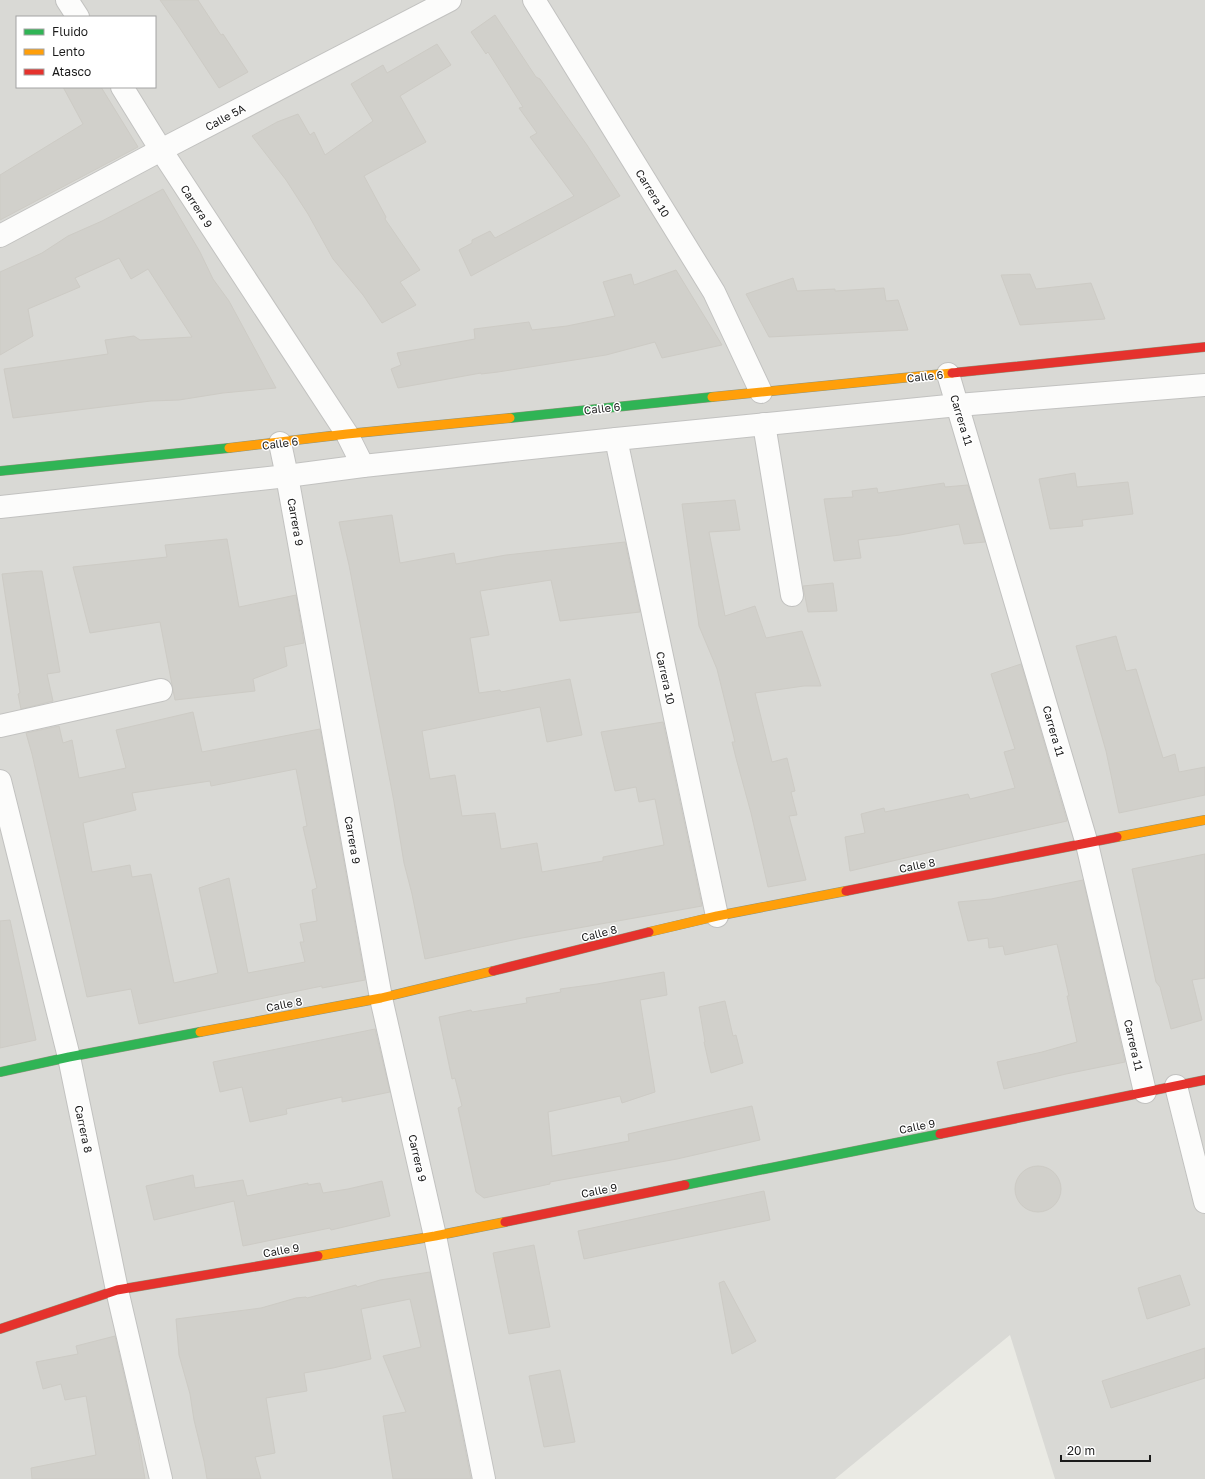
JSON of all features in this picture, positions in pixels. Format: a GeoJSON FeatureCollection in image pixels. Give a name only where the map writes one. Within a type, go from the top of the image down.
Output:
{"type":"FeatureCollection","features":[{"type":"Feature","properties":{"kind":"street"},"geometry":{"type":"LineString","coordinates":[[67,0],[77,16]]}},
{"type":"Feature","properties":{"kind":"street","name":"Calle 5A"},"geometry":{"type":"LineString","coordinates":[[0,236],[161,150],[450,0]]}},
{"type":"Feature","properties":{"kind":"street","name":"Carrera 10"},"geometry":{"type":"LineString","coordinates":[[534,0],[714,292],[761,392]]}},
{"type":"Feature","properties":{"kind":"street","name":"Carrera 9"},"geometry":{"type":"LineString","coordinates":[[123,88],[161,150],[347,434],[363,466]]}},
{"type":"Feature","properties":{"kind":"street","name":"Calle 6"},"geometry":{"type":"LineString","coordinates":[[0,471],[280,443],[347,434],[1205,347]]}},
{"type":"Feature","properties":{"kind":"street","name":"Carrera 11"},"geometry":{"type":"LineString","coordinates":[[948,374],[1087,844],[1145,1092]]}},
{"type":"Feature","properties":{"kind":"street"},"geometry":{"type":"LineString","coordinates":[[0,507],[287,476],[363,466],[764,424],[958,405],[1205,385]]}},
{"type":"Feature","properties":{"kind":"street"},"geometry":{"type":"LineString","coordinates":[[764,424],[792,595]]}},
{"type":"Feature","properties":{"kind":"street","name":"Carrera 10"},"geometry":{"type":"LineString","coordinates":[[616,439],[717,916]]}},
{"type":"Feature","properties":{"kind":"street","name":"Carrera 9"},"geometry":{"type":"LineString","coordinates":[[280,443],[382,998],[435,1236],[484,1479]]}},
{"type":"Feature","properties":{"kind":"street"},"geometry":{"type":"LineString","coordinates":[[0,726],[161,690]]}},
{"type":"Feature","properties":{"kind":"street","name":"Carrera 8"},"geometry":{"type":"LineString","coordinates":[[0,781],[68,1057],[117,1290],[161,1479]]}},
{"type":"Feature","properties":{"kind":"street","name":"Calle 8"},"geometry":{"type":"LineString","coordinates":[[0,1072],[68,1057],[382,998],[717,916],[1205,820]]}},
{"type":"Feature","properties":{"kind":"street","name":"Calle 9"},"geometry":{"type":"LineString","coordinates":[[0,1329],[117,1290],[435,1236],[1205,1080]]}},
{"type":"Feature","properties":{"kind":"street"},"geometry":{"type":"LineString","coordinates":[[1176,1086],[1205,1202]]}},
{"type":"Feature","properties":{"kind":"shaded area"},"geometry":{"type":"Polygon","coordinates":[[[0,0],[1205,0],[1205,1479],[1055,1479],[1010,1335],[835,1479],[0,1479],[0,0]]]}},
{"type":"Feature","properties":{"kind":"building"},"geometry":{"type":"Polygon","coordinates":[[[160,0],[198,0],[248,72],[219,88],[160,0]]]}},
{"type":"Feature","properties":{"kind":"building"},"geometry":{"type":"Polygon","coordinates":[[[495,15],[536,77],[540,79],[587,145],[620,196],[471,276],[459,250],[472,243],[472,240],[490,231],[495,238],[574,196],[530,137],[537,133],[519,108],[523,107],[488,52],[486,54],[471,32],[495,15]]]}},
{"type":"Feature","properties":{"kind":"building"},"geometry":{"type":"Polygon","coordinates":[[[437,44],[451,65],[400,96],[426,142],[364,176],[386,217],[385,219],[420,270],[400,282],[416,305],[382,323],[363,295],[333,259],[308,214],[286,180],[252,136],[277,122],[298,114],[310,135],[314,132],[325,155],[373,121],[351,84],[383,65],[387,73],[437,44]]]}},
{"type":"Feature","properties":{"kind":"building"},"geometry":{"type":"Polygon","coordinates":[[[64,88],[102,88],[138,147],[0,220],[0,175],[83,124],[64,88]]]}},
{"type":"Feature","properties":{"kind":"building"},"geometry":{"type":"Polygon","coordinates":[[[163,189],[200,252],[213,279],[229,301],[276,388],[223,393],[179,400],[151,401],[13,418],[4,369],[108,354],[105,340],[134,336],[140,340],[192,337],[148,269],[131,279],[119,258],[75,278],[80,287],[28,309],[33,336],[0,355],[0,272],[42,253],[68,236],[102,221],[163,189]]]}},
{"type":"Feature","properties":{"kind":"building"},"geometry":{"type":"Polygon","coordinates":[[[676,270],[722,345],[662,358],[655,342],[606,355],[498,372],[481,373],[398,388],[391,369],[401,365],[397,353],[475,339],[474,329],[529,322],[532,330],[567,326],[615,316],[603,282],[631,274],[634,285],[676,270]]]}},
{"type":"Feature","properties":{"kind":"building"},"geometry":{"type":"Polygon","coordinates":[[[1030,274],[1036,289],[1091,283],[1105,319],[1020,325],[1001,275],[1030,274]]]}},
{"type":"Feature","properties":{"kind":"building"},"geometry":{"type":"Polygon","coordinates":[[[793,278],[797,291],[835,289],[835,291],[884,288],[886,301],[898,300],[908,330],[769,337],[746,294],[793,278]]]}},
{"type":"Feature","properties":{"kind":"building"},"geometry":{"type":"Polygon","coordinates":[[[1075,473],[1077,487],[1128,482],[1133,514],[1082,520],[1083,526],[1050,529],[1039,479],[1075,473]]]}},
{"type":"Feature","properties":{"kind":"building"},"geometry":{"type":"Polygon","coordinates":[[[944,483],[945,487],[968,485],[985,542],[964,544],[959,524],[900,535],[858,540],[861,558],[834,561],[824,499],[853,497],[852,491],[877,488],[878,493],[944,483]]]}},
{"type":"Feature","properties":{"kind":"building"},"geometry":{"type":"Polygon","coordinates":[[[735,500],[740,530],[709,532],[725,616],[755,606],[766,638],[802,631],[821,686],[804,686],[755,693],[772,762],[787,758],[795,791],[791,792],[797,815],[789,816],[806,880],[768,887],[751,813],[732,742],[735,742],[717,669],[699,626],[682,504],[735,500]]]}},
{"type":"Feature","properties":{"kind":"building"},"geometry":{"type":"Polygon","coordinates":[[[392,515],[400,563],[454,553],[456,564],[506,555],[625,542],[640,612],[560,621],[551,580],[480,591],[489,635],[470,638],[479,693],[500,690],[501,692],[570,679],[582,735],[547,742],[540,707],[422,731],[430,779],[455,775],[462,816],[495,813],[501,849],[537,843],[542,872],[603,861],[603,857],[664,845],[655,799],[639,802],[636,787],[615,791],[601,732],[663,722],[702,906],[522,938],[425,959],[404,863],[394,802],[349,565],[339,522],[392,515]]]}},
{"type":"Feature","properties":{"kind":"building"},"geometry":{"type":"Polygon","coordinates":[[[227,539],[239,607],[296,595],[304,643],[284,647],[287,666],[253,679],[255,691],[175,700],[160,622],[90,633],[73,567],[167,557],[165,545],[227,539]]]}},
{"type":"Feature","properties":{"kind":"building"},"geometry":{"type":"Polygon","coordinates":[[[42,571],[60,672],[47,674],[53,701],[21,709],[18,694],[20,693],[2,574],[42,571]]]}},
{"type":"Feature","properties":{"kind":"building"},"geometry":{"type":"Polygon","coordinates":[[[833,583],[837,611],[808,612],[803,586],[833,583]]]}},
{"type":"Feature","properties":{"kind":"building"},"geometry":{"type":"Polygon","coordinates":[[[1116,636],[1126,671],[1136,669],[1163,758],[1175,754],[1179,772],[1205,767],[1205,795],[1119,813],[1106,751],[1076,646],[1116,636]]]}},
{"type":"Feature","properties":{"kind":"building"},"geometry":{"type":"Polygon","coordinates":[[[1021,664],[1067,821],[850,871],[845,837],[865,833],[861,814],[884,808],[885,812],[968,794],[970,799],[1015,788],[1004,752],[1015,749],[991,674],[1021,664]]]}},
{"type":"Feature","properties":{"kind":"building"},"geometry":{"type":"Polygon","coordinates":[[[193,712],[202,752],[320,729],[365,980],[322,988],[322,986],[139,1024],[131,989],[87,997],[26,733],[59,726],[63,743],[72,740],[79,778],[126,768],[116,730],[193,712]],[[296,769],[211,786],[210,781],[132,793],[136,810],[83,823],[92,872],[130,865],[132,877],[151,874],[174,983],[218,973],[199,888],[229,878],[248,973],[305,962],[300,942],[304,942],[300,924],[317,921],[312,890],[317,888],[303,827],[307,826],[296,769]]]}},
{"type":"Feature","properties":{"kind":"building"},"geometry":{"type":"Polygon","coordinates":[[[1205,854],[1205,978],[1192,980],[1202,1020],[1171,1029],[1160,987],[1156,982],[1132,869],[1205,854]]]}},
{"type":"Feature","properties":{"kind":"building"},"geometry":{"type":"Polygon","coordinates":[[[1083,880],[1125,1062],[1004,1089],[997,1062],[1042,1052],[1077,1042],[1067,996],[1069,996],[1057,944],[1005,955],[1003,946],[989,948],[988,938],[968,941],[958,902],[991,899],[1083,880]]]}},
{"type":"Feature","properties":{"kind":"building"},"geometry":{"type":"Polygon","coordinates":[[[10,920],[36,1040],[0,1048],[0,921],[10,920]]]}},
{"type":"Feature","properties":{"kind":"building"},"geometry":{"type":"Polygon","coordinates":[[[664,972],[667,995],[640,1000],[655,1092],[622,1103],[620,1096],[548,1112],[552,1156],[629,1141],[628,1134],[752,1106],[760,1140],[677,1159],[550,1182],[550,1184],[484,1198],[476,1192],[458,1108],[462,1106],[455,1078],[452,1079],[439,1017],[471,1010],[472,1012],[527,1003],[526,998],[561,992],[560,989],[664,972]]]}},
{"type":"Feature","properties":{"kind":"building"},"geometry":{"type":"Polygon","coordinates":[[[725,1001],[733,1036],[736,1035],[743,1063],[711,1073],[704,1042],[699,1007],[725,1001]]]}},
{"type":"Feature","properties":{"kind":"building"},"geometry":{"type":"Polygon","coordinates":[[[375,1029],[390,1092],[342,1102],[342,1097],[286,1109],[287,1114],[250,1122],[242,1087],[220,1092],[213,1062],[375,1029]]]}},
{"type":"Feature","properties":{"kind":"building"},"geometry":{"type":"Polygon","coordinates":[[[1038,1166],[1051,1170],[1057,1176],[1061,1189],[1057,1202],[1051,1208],[1038,1212],[1025,1208],[1019,1202],[1015,1189],[1019,1176],[1025,1170],[1038,1166]]]}},
{"type":"Feature","properties":{"kind":"building"},"geometry":{"type":"Polygon","coordinates":[[[193,1175],[195,1188],[243,1180],[247,1196],[308,1183],[308,1185],[320,1183],[323,1193],[382,1181],[390,1216],[331,1230],[330,1228],[243,1246],[234,1201],[154,1220],[146,1186],[193,1175]]]}},
{"type":"Feature","properties":{"kind":"building"},"geometry":{"type":"Polygon","coordinates":[[[764,1191],[770,1220],[584,1259],[578,1231],[764,1191]]]}},
{"type":"Feature","properties":{"kind":"building"},"geometry":{"type":"Polygon","coordinates":[[[534,1245],[550,1327],[509,1334],[493,1253],[534,1245]]]}},
{"type":"Feature","properties":{"kind":"building"},"geometry":{"type":"Polygon","coordinates":[[[430,1272],[471,1479],[393,1479],[383,1416],[406,1412],[383,1356],[421,1347],[410,1299],[361,1309],[371,1359],[304,1373],[307,1391],[266,1398],[275,1453],[255,1457],[261,1479],[207,1479],[190,1394],[179,1355],[176,1319],[261,1308],[296,1298],[307,1298],[356,1285],[357,1287],[380,1280],[430,1272]]]}},
{"type":"Feature","properties":{"kind":"building"},"geometry":{"type":"Polygon","coordinates":[[[1180,1275],[1190,1305],[1147,1319],[1138,1288],[1180,1275]]]}},
{"type":"Feature","properties":{"kind":"building"},"geometry":{"type":"Polygon","coordinates":[[[724,1281],[756,1341],[732,1354],[719,1283],[724,1281]]]}},
{"type":"Feature","properties":{"kind":"building"},"geometry":{"type":"Polygon","coordinates":[[[115,1336],[137,1431],[145,1479],[32,1479],[31,1468],[96,1455],[86,1396],[65,1400],[61,1384],[43,1389],[36,1362],[78,1354],[76,1346],[115,1336]]]}},
{"type":"Feature","properties":{"kind":"building"},"geometry":{"type":"Polygon","coordinates":[[[1205,1348],[1205,1378],[1111,1408],[1102,1381],[1205,1348]]]}},
{"type":"Feature","properties":{"kind":"building"},"geometry":{"type":"Polygon","coordinates":[[[560,1370],[575,1442],[544,1447],[529,1376],[560,1370]]]}},
{"type":"Feature","properties":{"kind":"traffic: fast"},"geometry":{"type":"LineString","coordinates":[[510,418],[712,397]]}},
{"type":"Feature","properties":{"kind":"traffic: fast"},"geometry":{"type":"LineString","coordinates":[[0,471],[229,448]]}},
{"type":"Feature","properties":{"kind":"traffic: fast"},"geometry":{"type":"LineString","coordinates":[[0,1072],[200,1032]]}},
{"type":"Feature","properties":{"kind":"traffic: fast"},"geometry":{"type":"LineString","coordinates":[[685,1185],[940,1134]]}},
{"type":"Feature","properties":{"kind":"traffic: slow"},"geometry":{"type":"LineString","coordinates":[[712,397],[952,373]]}},
{"type":"Feature","properties":{"kind":"traffic: slow"},"geometry":{"type":"LineString","coordinates":[[229,448],[347,434],[510,418]]}},
{"type":"Feature","properties":{"kind":"traffic: slow"},"geometry":{"type":"LineString","coordinates":[[1117,837],[1205,820]]}},
{"type":"Feature","properties":{"kind":"traffic: slow"},"geometry":{"type":"LineString","coordinates":[[649,932],[717,916],[846,891]]}},
{"type":"Feature","properties":{"kind":"traffic: slow"},"geometry":{"type":"LineString","coordinates":[[200,1032],[381,998],[493,971]]}},
{"type":"Feature","properties":{"kind":"traffic: slow"},"geometry":{"type":"LineString","coordinates":[[318,1256],[435,1236],[505,1222]]}},
{"type":"Feature","properties":{"kind":"traffic: jam"},"geometry":{"type":"LineString","coordinates":[[952,373],[1205,347]]}},
{"type":"Feature","properties":{"kind":"traffic: jam"},"geometry":{"type":"LineString","coordinates":[[846,891],[1117,837]]}},
{"type":"Feature","properties":{"kind":"traffic: jam"},"geometry":{"type":"LineString","coordinates":[[493,971],[649,932]]}},
{"type":"Feature","properties":{"kind":"traffic: jam"},"geometry":{"type":"LineString","coordinates":[[940,1134],[1205,1080]]}},
{"type":"Feature","properties":{"kind":"traffic: jam"},"geometry":{"type":"LineString","coordinates":[[505,1222],[685,1185]]}},
{"type":"Feature","properties":{"kind":"traffic: jam"},"geometry":{"type":"LineString","coordinates":[[0,1329],[117,1290],[318,1256]]}}]}
